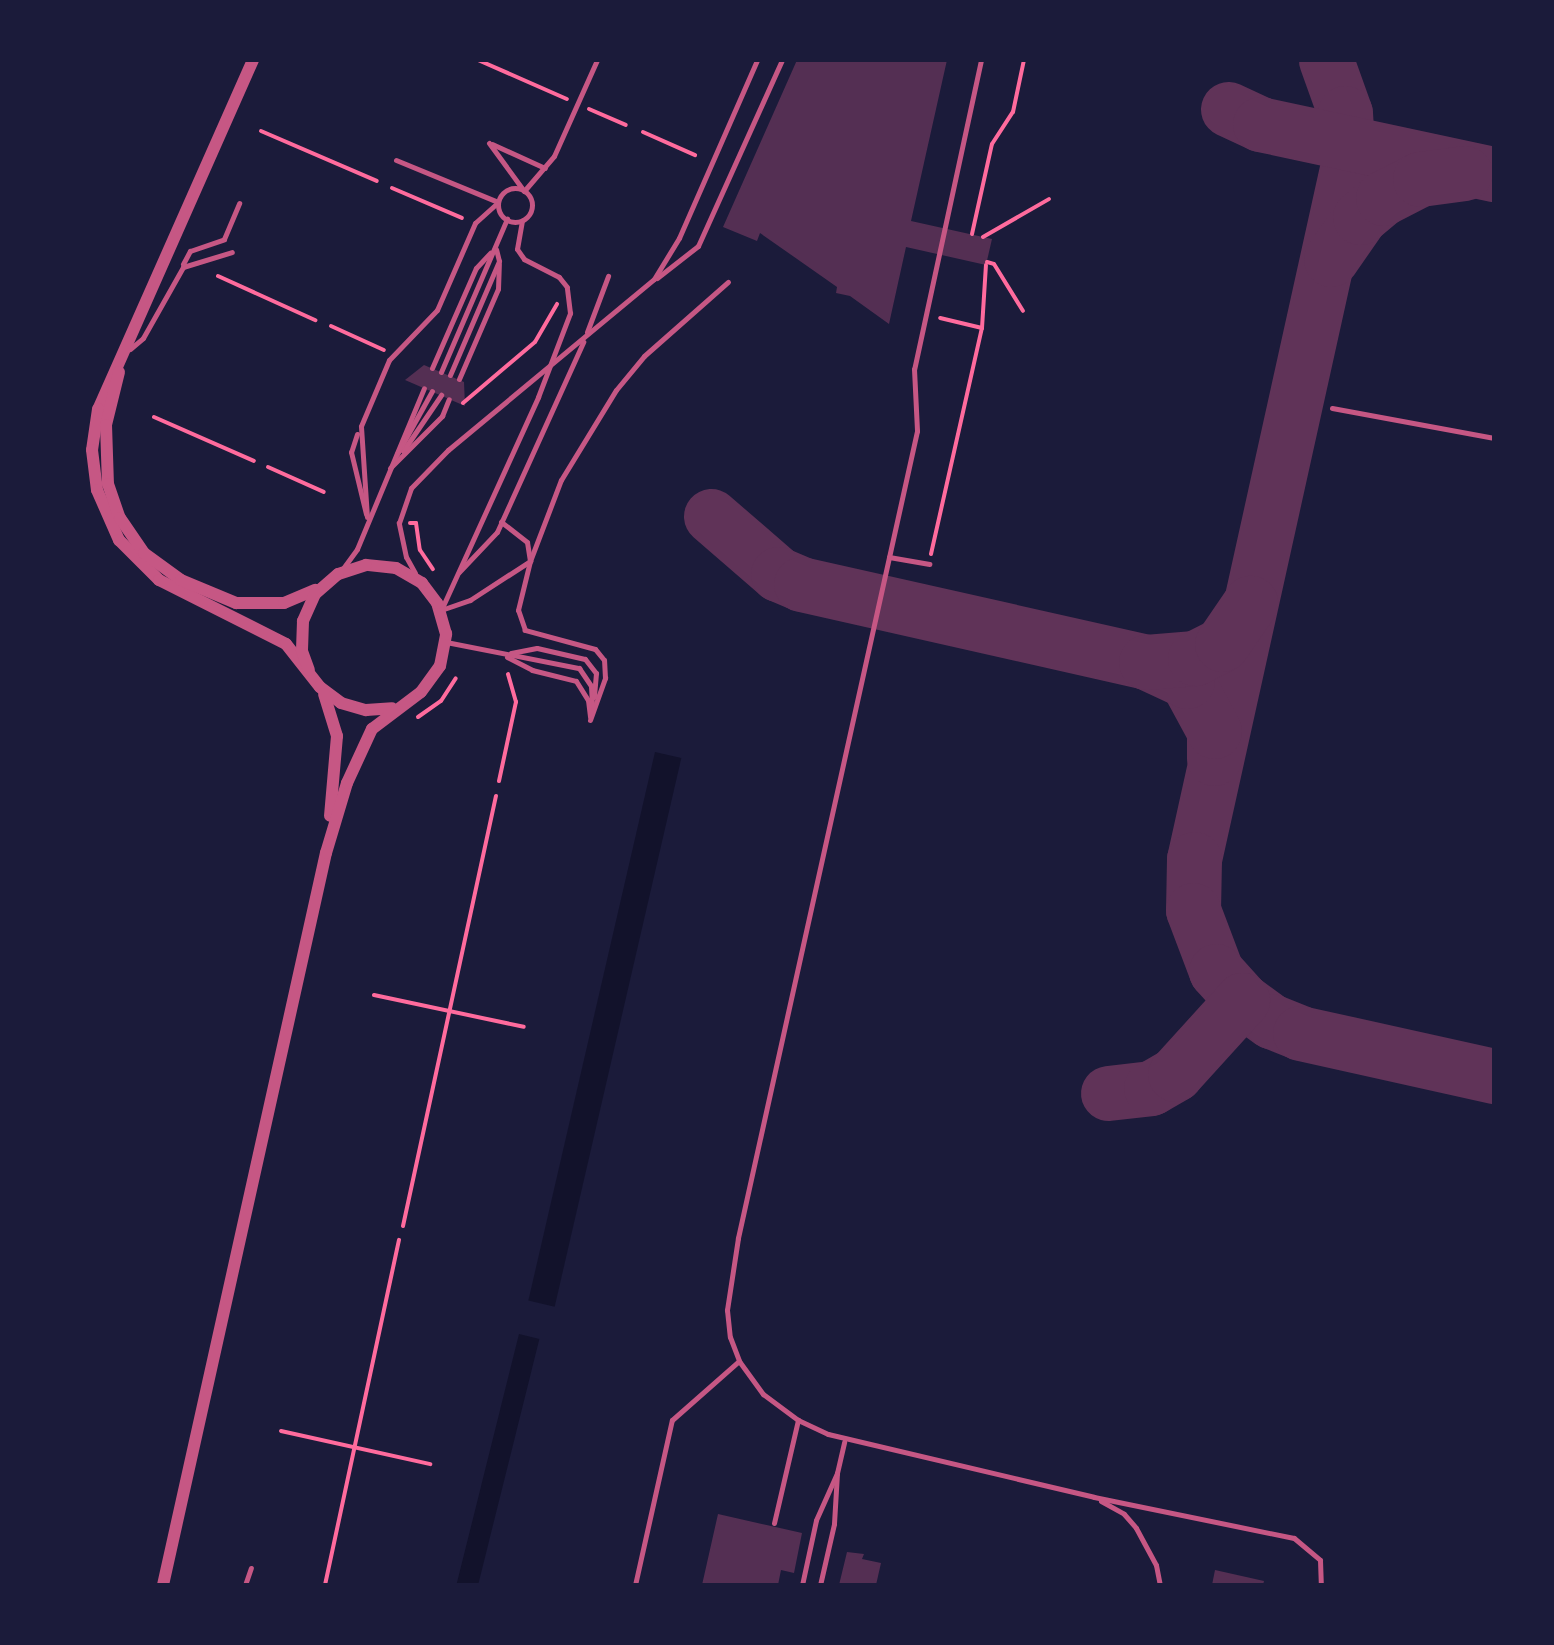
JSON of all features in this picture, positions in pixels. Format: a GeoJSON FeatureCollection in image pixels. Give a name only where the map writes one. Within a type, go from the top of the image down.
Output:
{"type":"FeatureCollection","features":[{"type":"Feature","properties":{"kind":"street"},"geometry":{"type":"LineString","coordinates":[[253,60],[98,409],[92,450],[102,507],[119,540],[159,580],[286,644],[330,702],[337,736],[326,853]]}},
{"type":"Feature","properties":{"kind":"street"},"geometry":{"type":"LineString","coordinates":[[124,354],[106,425],[106,466],[120,518],[144,552],[181,580],[236,603],[284,603],[322,586],[338,574],[376,564],[396,568],[422,583],[441,610],[446,642],[432,680],[372,728],[326,853],[163,1585]]}},
{"type":"Feature","properties":{"kind":"street"},"geometry":{"type":"LineString","coordinates":[[308,670],[301,631],[306,612],[322,586]]}},
{"type":"Feature","properties":{"kind":"street"},"geometry":{"type":"LineString","coordinates":[[320,687],[358,708],[400,705]]}},
{"type":"Feature","properties":{"kind":"lane"},"geometry":{"type":"LineString","coordinates":[[368,517],[361,426],[389,360],[437,310],[474,224],[508,190],[524,191],[546,169],[597,60]]}},
{"type":"Feature","properties":{"kind":"lane"},"geometry":{"type":"LineString","coordinates":[[654,280],[679,238],[757,60]]}},
{"type":"Feature","properties":{"kind":"lane"},"geometry":{"type":"LineString","coordinates":[[422,583],[406,557],[399,522],[411,488],[448,450],[698,246],[782,60]]}},
{"type":"Feature","properties":{"kind":"lane"},"geometry":{"type":"LineString","coordinates":[[981,60],[914,369],[916,431],[732,1269],[727,1310],[739,1361],[764,1394],[798,1420],[844,1441],[1294,1538],[1320,1560],[1321,1585]]}},
{"type":"Feature","properties":{"kind":"lane"},"geometry":{"type":"LineString","coordinates":[[441,610],[538,397],[570,314],[567,287],[559,278],[524,259],[517,248],[522,220],[531,209],[524,191],[489,143],[546,169]]}},
{"type":"Feature","properties":{"kind":"lane"},"geometry":{"type":"LineString","coordinates":[[396,160],[498,202],[506,220],[441,372]]}},
{"type":"Feature","properties":{"kind":"lane"},"geometry":{"type":"LineString","coordinates":[[124,354],[143,338],[190,251],[224,239],[239,203]]}},
{"type":"Feature","properties":{"kind":"lane"},"geometry":{"type":"LineString","coordinates":[[506,220],[522,220]]}},
{"type":"Feature","properties":{"kind":"lane"},"geometry":{"type":"LineString","coordinates":[[458,379],[498,289],[495,246]]}},
{"type":"Feature","properties":{"kind":"lane"},"geometry":{"type":"LineString","coordinates":[[432,368],[476,268],[495,246]]}},
{"type":"Feature","properties":{"kind":"lane"},"geometry":{"type":"LineString","coordinates":[[180,271],[187,264],[232,252]]}},
{"type":"Feature","properties":{"kind":"lane"},"geometry":{"type":"LineString","coordinates":[[450,375],[499,261]]}},
{"type":"Feature","properties":{"kind":"lane"},"geometry":{"type":"LineString","coordinates":[[457,574],[488,545],[501,522],[608,276]]}},
{"type":"Feature","properties":{"kind":"lane"},"geometry":{"type":"LineString","coordinates":[[590,720],[605,678],[600,653],[530,635],[518,610],[530,561],[561,480],[616,390],[657,344],[728,282]]}},
{"type":"Feature","properties":{"kind":"lane"},"geometry":{"type":"LineString","coordinates":[[338,574],[357,548],[385,473],[424,388]]}},
{"type":"Feature","properties":{"kind":"lane"},"geometry":{"type":"LineString","coordinates":[[385,473],[432,391]]}},
{"type":"Feature","properties":{"kind":"lane"},"geometry":{"type":"LineString","coordinates":[[385,473],[433,413],[441,395]]}},
{"type":"Feature","properties":{"kind":"lane"},"geometry":{"type":"LineString","coordinates":[[385,473],[442,416],[449,399]]}},
{"type":"Feature","properties":{"kind":"lane"},"geometry":{"type":"LineString","coordinates":[[1332,408],[1494,438]]}},
{"type":"Feature","properties":{"kind":"lane"},"geometry":{"type":"LineString","coordinates":[[501,522],[526,542],[530,561]]}},
{"type":"Feature","properties":{"kind":"lane"},"geometry":{"type":"LineString","coordinates":[[889,557],[929,564]]}},
{"type":"Feature","properties":{"kind":"lane"},"geometry":{"type":"LineString","coordinates":[[441,610],[470,600],[530,561]]}},
{"type":"Feature","properties":{"kind":"lane"},"geometry":{"type":"LineString","coordinates":[[446,642],[579,668],[591,686],[590,720]]}},
{"type":"Feature","properties":{"kind":"lane"},"geometry":{"type":"LineString","coordinates":[[503,654],[537,648],[585,660],[598,680],[590,720]]}},
{"type":"Feature","properties":{"kind":"lane"},"geometry":{"type":"LineString","coordinates":[[503,654],[532,670],[576,681],[588,700],[590,720]]}},
{"type":"Feature","properties":{"kind":"lane"},"geometry":{"type":"LineString","coordinates":[[635,1585],[672,1420],[739,1361]]}},
{"type":"Feature","properties":{"kind":"lane"},"geometry":{"type":"LineString","coordinates":[[774,1523],[798,1420]]}},
{"type":"Feature","properties":{"kind":"lane"},"geometry":{"type":"LineString","coordinates":[[802,1585],[816,1520],[836,1473],[844,1441]]}},
{"type":"Feature","properties":{"kind":"lane"},"geometry":{"type":"LineString","coordinates":[[820,1585],[834,1524],[836,1473]]}},
{"type":"Feature","properties":{"kind":"lane"},"geometry":{"type":"LineString","coordinates":[[1094,1497],[1124,1514],[1136,1528],[1156,1565],[1160,1585]]}},
{"type":"Feature","properties":{"kind":"lane"},"geometry":{"type":"LineString","coordinates":[[246,1585],[251,1568]]}},
{"type":"Feature","properties":{"kind":"path"},"geometry":{"type":"LineString","coordinates":[[478,60],[571,100]]}},
{"type":"Feature","properties":{"kind":"path"},"geometry":{"type":"LineString","coordinates":[[972,234],[992,144],[1013,112],[1024,60]]}},
{"type":"Feature","properties":{"kind":"path"},"geometry":{"type":"LineString","coordinates":[[584,106],[626,125]]}},
{"type":"Feature","properties":{"kind":"path"},"geometry":{"type":"LineString","coordinates":[[261,131],[377,181]]}},
{"type":"Feature","properties":{"kind":"path"},"geometry":{"type":"LineString","coordinates":[[643,132],[695,155]]}},
{"type":"Feature","properties":{"kind":"path"},"geometry":{"type":"LineString","coordinates":[[392,188],[466,220]]}},
{"type":"Feature","properties":{"kind":"path"},"geometry":{"type":"LineString","coordinates":[[982,236],[1049,199]]}},
{"type":"Feature","properties":{"kind":"path"},"geometry":{"type":"LineString","coordinates":[[929,564],[982,328],[986,264],[994,264],[1023,311]]}},
{"type":"Feature","properties":{"kind":"path"},"geometry":{"type":"LineString","coordinates":[[218,276],[316,320]]}},
{"type":"Feature","properties":{"kind":"path"},"geometry":{"type":"LineString","coordinates":[[458,407],[535,342],[567,287]]}},
{"type":"Feature","properties":{"kind":"path"},"geometry":{"type":"LineString","coordinates":[[926,315],[982,328]]}},
{"type":"Feature","properties":{"kind":"path"},"geometry":{"type":"LineString","coordinates":[[330,326],[384,350]]}},
{"type":"Feature","properties":{"kind":"path"},"geometry":{"type":"LineString","coordinates":[[154,417],[254,461]]}},
{"type":"Feature","properties":{"kind":"path"},"geometry":{"type":"LineString","coordinates":[[268,467],[324,492]]}},
{"type":"Feature","properties":{"kind":"path"},"geometry":{"type":"LineString","coordinates":[[399,522],[416,523],[420,550],[442,580]]}},
{"type":"Feature","properties":{"kind":"path"},"geometry":{"type":"LineString","coordinates":[[499,782],[516,702],[507,668]]}},
{"type":"Feature","properties":{"kind":"path"},"geometry":{"type":"LineString","coordinates":[[415,720],[441,701],[456,678]]}},
{"type":"Feature","properties":{"kind":"path"},"geometry":{"type":"LineString","coordinates":[[403,1226],[496,796]]}},
{"type":"Feature","properties":{"kind":"path"},"geometry":{"type":"LineString","coordinates":[[374,995],[524,1028]]}},
{"type":"Feature","properties":{"kind":"path"},"geometry":{"type":"LineString","coordinates":[[325,1585],[400,1240]]}},
{"type":"Feature","properties":{"kind":"path"},"geometry":{"type":"LineString","coordinates":[[281,1431],[430,1464]]}},
{"type":"Feature","properties":{"kind":"shaded area"},"geometry":{"type":"Polygon","coordinates":[[[655,752],[681,758],[555,1307],[528,1301],[655,752]]]}},
{"type":"Feature","properties":{"kind":"shaded area"},"geometry":{"type":"Polygon","coordinates":[[[519,1334],[539,1339],[478,1585],[457,1583],[519,1334]]]}},
{"type":"Feature","properties":{"kind":"building"},"geometry":{"type":"Polygon","coordinates":[[[797,60],[947,60],[911,221],[992,239],[986,265],[906,247],[889,324],[850,296],[836,293],[837,287],[760,233],[757,241],[723,227],[797,60]]]}},
{"type":"Feature","properties":{"kind":"building"},"geometry":{"type":"Polygon","coordinates":[[[424,365],[464,382],[465,406],[405,380],[424,365]]]}},
{"type":"Feature","properties":{"kind":"building"},"geometry":{"type":"Polygon","coordinates":[[[718,1514],[802,1533],[794,1573],[781,1570],[778,1585],[702,1585],[718,1514]]]}},
{"type":"Feature","properties":{"kind":"building"},"geometry":{"type":"Polygon","coordinates":[[[847,1552],[864,1554],[862,1559],[881,1563],[876,1585],[839,1585],[847,1552]]]}},
{"type":"Feature","properties":{"kind":"building"},"geometry":{"type":"Polygon","coordinates":[[[1215,1570],[1264,1581],[1263,1585],[1212,1585],[1215,1570]]]}},
{"type":"Feature","properties":{"kind":"taxiway"},"geometry":{"type":"LineString","coordinates":[[1326,60],[1345,113],[1348,164],[1194,859],[1193,910],[1216,971],[1242,1000],[1271,1021],[1300,1033],[1494,1076]]}},
{"type":"Feature","properties":{"kind":"taxiway"},"geometry":{"type":"LineString","coordinates":[[1228,109],[1260,124],[1494,174]]}},
{"type":"Feature","properties":{"kind":"taxiway"},"geometry":{"type":"LineString","coordinates":[[1331,259],[1360,217],[1383,198],[1420,179],[1465,173]]}},
{"type":"Feature","properties":{"kind":"taxiway"},"geometry":{"type":"LineString","coordinates":[[711,516],[778,574],[801,584],[1146,662]]}},
{"type":"Feature","properties":{"kind":"taxiway"},"geometry":{"type":"LineString","coordinates":[[1214,758],[1214,731],[1187,681],[1146,662],[1195,658],[1222,644],[1250,603]]}},
{"type":"Feature","properties":{"kind":"taxiway"},"geometry":{"type":"LineString","coordinates":[[1108,1093],[1151,1088],[1175,1074],[1242,1000]]}}]}
